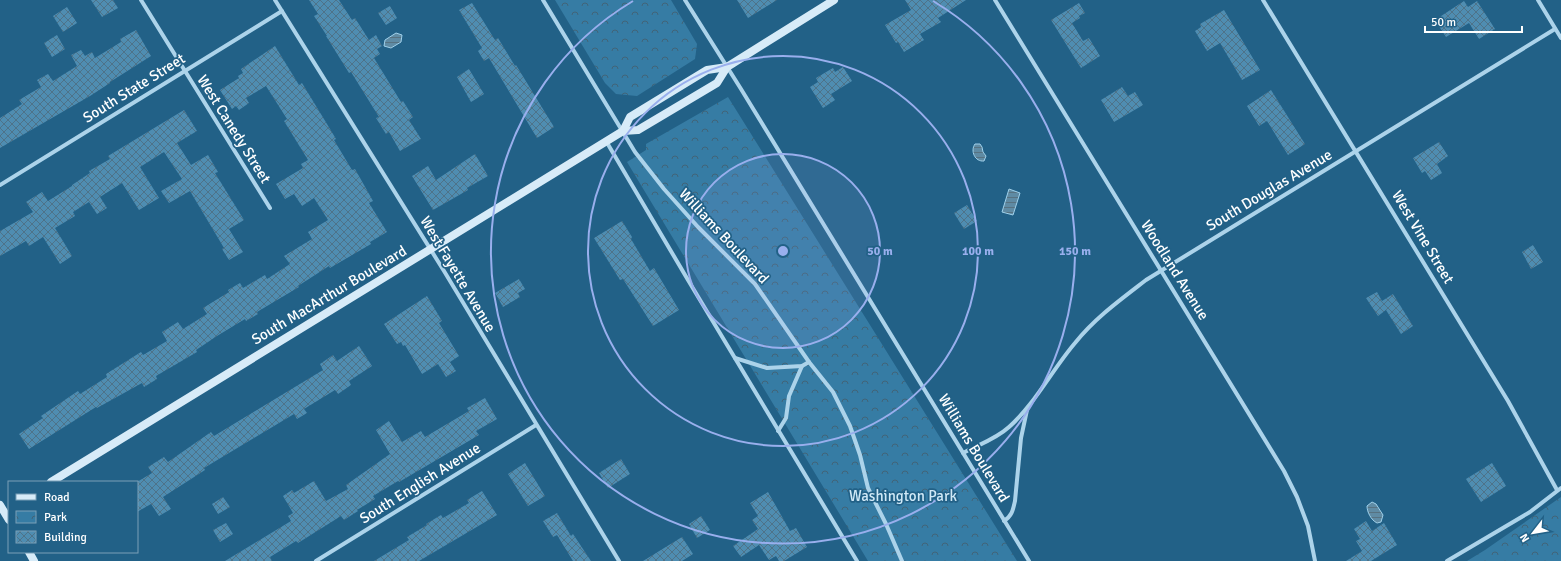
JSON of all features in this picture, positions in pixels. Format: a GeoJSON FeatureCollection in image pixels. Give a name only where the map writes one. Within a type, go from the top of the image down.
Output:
{"type":"FeatureCollection","features":[{"type":"Feature","properties":{"kind":"main road","name":"South MacArthur Boulevard"},"geometry":{"type":"LineString","coordinates":[[52,481],[606,141],[623,131],[638,130],[716,83],[727,67],[834,0]]}},
{"type":"Feature","properties":{"kind":"main road","name":"South MacArthur Boulevard"},"geometry":{"type":"LineString","coordinates":[[623,131],[630,117],[707,70],[727,67]]}},
{"type":"Feature","properties":{"kind":"main road"},"geometry":{"type":"LineString","coordinates":[[3,509],[8,518]]}},
{"type":"Feature","properties":{"kind":"street","name":"West Canedy Street"},"geometry":{"type":"LineString","coordinates":[[141,0],[270,208]]}},
{"type":"Feature","properties":{"kind":"street","name":"West Fayette Avenue"},"geometry":{"type":"LineString","coordinates":[[275,0],[430,250],[618,561]]}},
{"type":"Feature","properties":{"kind":"street","name":"Williams Boulevard"},"geometry":{"type":"LineString","coordinates":[[543,0],[635,152],[664,190],[698,227],[755,284],[809,362],[833,392],[850,426],[860,455],[868,488],[902,561]]}},
{"type":"Feature","properties":{"kind":"street","name":"Williams Boulevard"},"geometry":{"type":"LineString","coordinates":[[685,0],[1029,561]]}},
{"type":"Feature","properties":{"kind":"street","name":"Woodland Avenue"},"geometry":{"type":"LineString","coordinates":[[995,0],[1284,471],[1297,497],[1308,526],[1315,561]]}},
{"type":"Feature","properties":{"kind":"street","name":"West Vine Street"},"geometry":{"type":"LineString","coordinates":[[1263,0],[1508,401],[1559,489]]}},
{"type":"Feature","properties":{"kind":"street"},"geometry":{"type":"LineString","coordinates":[[1538,0],[1561,38]]}},
{"type":"Feature","properties":{"kind":"street","name":"South State Street"},"geometry":{"type":"LineString","coordinates":[[0,185],[282,11]]}},
{"type":"Feature","properties":{"kind":"street","name":"South Douglas Avenue"},"geometry":{"type":"LineString","coordinates":[[964,453],[1008,428],[1027,408],[1074,343],[1093,323],[1146,280],[1160,270],[1356,152],[1555,29]]}},
{"type":"Feature","properties":{"kind":"street"},"geometry":{"type":"LineString","coordinates":[[606,141],[734,358],[857,561]]}},
{"type":"Feature","properties":{"kind":"street"},"geometry":{"type":"LineString","coordinates":[[734,358],[767,368],[802,366],[809,362]]}},
{"type":"Feature","properties":{"kind":"street"},"geometry":{"type":"LineString","coordinates":[[778,431],[786,418],[789,396],[802,366]]}},
{"type":"Feature","properties":{"kind":"street","name":"South Douglas Avenue"},"geometry":{"type":"LineString","coordinates":[[1004,521],[1010,518],[1013,511],[1021,438],[1027,408]]}},
{"type":"Feature","properties":{"kind":"street","name":"South English Avenue"},"geometry":{"type":"LineString","coordinates":[[316,561],[536,425]]}},
{"type":"Feature","properties":{"kind":"street"},"geometry":{"type":"LineString","coordinates":[[1447,561],[1530,512],[1559,489]]}},
{"type":"Feature","properties":{"kind":"green space"},"geometry":{"type":"Polygon","coordinates":[[[555,0],[671,0],[697,44],[695,59],[637,96],[616,94],[605,83],[555,0]]]}},
{"type":"Feature","properties":{"kind":"green space","name":"Washington Park"},"geometry":{"type":"Polygon","coordinates":[[[728,97],[1017,561],[868,561],[627,162],[646,150],[646,144],[728,97]]]}},
{"type":"Feature","properties":{"kind":"green space"},"geometry":{"type":"Polygon","coordinates":[[[1561,497],[1561,561],[1467,561],[1485,550],[1561,497]]]}},
{"type":"Feature","properties":{"kind":"shaded area"},"geometry":{"type":"Polygon","coordinates":[[[396,33],[402,35],[401,42],[391,48],[384,46],[385,40],[396,33]]]}},
{"type":"Feature","properties":{"kind":"shaded area"},"geometry":{"type":"Polygon","coordinates":[[[975,144],[980,144],[982,147],[986,156],[984,161],[978,160],[974,156],[973,150],[975,144]]]}},
{"type":"Feature","properties":{"kind":"shaded area"},"geometry":{"type":"Polygon","coordinates":[[[1009,189],[1020,193],[1013,215],[1002,212],[1009,189]]]}},
{"type":"Feature","properties":{"kind":"shaded area"},"geometry":{"type":"Polygon","coordinates":[[[1372,502],[1376,504],[1383,515],[1381,522],[1377,523],[1371,518],[1367,506],[1372,502]]]}},
{"type":"Feature","properties":{"kind":"building"},"geometry":{"type":"Polygon","coordinates":[[[91,0],[113,0],[118,8],[102,17],[91,0]]]}},
{"type":"Feature","properties":{"kind":"building"},"geometry":{"type":"Polygon","coordinates":[[[309,0],[339,0],[352,20],[355,18],[369,40],[376,35],[382,46],[377,49],[380,54],[374,58],[401,102],[403,101],[413,117],[409,120],[421,139],[400,151],[389,132],[386,134],[376,118],[379,117],[351,72],[349,73],[314,16],[318,14],[309,0]]]}},
{"type":"Feature","properties":{"kind":"building"},"geometry":{"type":"Polygon","coordinates":[[[737,0],[777,0],[748,18],[737,0]]]}},
{"type":"Feature","properties":{"kind":"building"},"geometry":{"type":"Polygon","coordinates":[[[905,0],[966,0],[938,18],[941,22],[920,34],[924,40],[904,52],[898,42],[896,43],[885,25],[911,10],[905,0]]]}},
{"type":"Feature","properties":{"kind":"building"},"geometry":{"type":"Polygon","coordinates":[[[1464,1],[1468,7],[1477,1],[1495,29],[1479,39],[1469,23],[1446,37],[1435,20],[1464,1]]]}},
{"type":"Feature","properties":{"kind":"building"},"geometry":{"type":"Polygon","coordinates":[[[472,3],[495,40],[498,38],[515,66],[516,65],[554,127],[537,138],[489,58],[484,61],[478,51],[482,48],[459,10],[472,3]]]}},
{"type":"Feature","properties":{"kind":"building"},"geometry":{"type":"Polygon","coordinates":[[[1079,3],[1085,13],[1079,16],[1080,18],[1072,23],[1083,41],[1089,38],[1100,56],[1081,68],[1051,20],[1079,3]]]}},
{"type":"Feature","properties":{"kind":"building"},"geometry":{"type":"Polygon","coordinates":[[[390,6],[397,18],[386,25],[378,13],[390,6]]]}},
{"type":"Feature","properties":{"kind":"building"},"geometry":{"type":"Polygon","coordinates":[[[67,7],[77,23],[63,32],[53,16],[67,7]]]}},
{"type":"Feature","properties":{"kind":"building"},"geometry":{"type":"Polygon","coordinates":[[[1224,10],[1260,70],[1242,80],[1220,43],[1207,51],[1195,31],[1201,27],[1200,24],[1224,10]]]}},
{"type":"Feature","properties":{"kind":"building"},"geometry":{"type":"Polygon","coordinates":[[[136,30],[151,56],[90,96],[0,148],[0,118],[22,104],[19,100],[41,87],[37,80],[48,74],[53,81],[77,66],[71,55],[81,50],[85,56],[92,52],[95,58],[121,42],[120,39],[136,30]]]}},
{"type":"Feature","properties":{"kind":"building"},"geometry":{"type":"Polygon","coordinates":[[[57,35],[65,49],[52,57],[44,43],[57,35]]]}},
{"type":"Feature","properties":{"kind":"building"},"geometry":{"type":"Polygon","coordinates":[[[275,46],[299,85],[302,83],[336,139],[334,140],[352,170],[355,169],[373,201],[369,203],[387,232],[370,242],[371,244],[330,268],[329,266],[298,286],[299,287],[257,312],[258,314],[246,321],[245,319],[217,336],[196,350],[197,352],[156,376],[157,379],[144,387],[142,383],[97,408],[96,407],[29,449],[19,434],[43,418],[41,416],[78,391],[80,394],[107,377],[106,374],[141,352],[143,355],[167,341],[162,332],[178,322],[183,329],[207,314],[203,308],[229,292],[228,290],[240,283],[243,288],[265,275],[267,279],[290,264],[284,256],[312,239],[308,232],[328,220],[314,198],[302,206],[294,194],[285,199],[276,184],[303,168],[301,164],[308,160],[284,121],[287,119],[266,86],[246,98],[249,103],[239,110],[236,106],[232,109],[220,90],[239,78],[238,76],[243,73],[241,69],[275,46]]]}},
{"type":"Feature","properties":{"kind":"building"},"geometry":{"type":"Polygon","coordinates":[[[843,67],[852,81],[831,94],[835,100],[823,108],[810,87],[818,82],[816,78],[833,68],[835,72],[843,67]]]}},
{"type":"Feature","properties":{"kind":"building"},"geometry":{"type":"Polygon","coordinates":[[[469,69],[484,94],[471,102],[457,77],[469,69]]]}},
{"type":"Feature","properties":{"kind":"building"},"geometry":{"type":"Polygon","coordinates":[[[1122,87],[1128,96],[1135,92],[1143,105],[1114,122],[1101,100],[1122,87]]]}},
{"type":"Feature","properties":{"kind":"building"},"geometry":{"type":"Polygon","coordinates":[[[1271,90],[1305,144],[1288,155],[1267,121],[1259,126],[1247,106],[1271,90]]]}},
{"type":"Feature","properties":{"kind":"building"},"geometry":{"type":"Polygon","coordinates":[[[184,110],[197,131],[177,143],[191,165],[208,155],[218,172],[215,173],[244,220],[229,229],[243,252],[229,260],[222,249],[224,248],[190,191],[169,203],[161,191],[182,179],[164,152],[140,167],[159,198],[139,210],[122,183],[100,197],[107,208],[97,214],[89,202],[73,212],[75,216],[55,228],[72,256],[60,264],[43,237],[29,246],[26,241],[0,256],[0,231],[33,212],[26,202],[42,192],[48,201],[90,173],[89,171],[110,159],[108,156],[184,110]]]}},
{"type":"Feature","properties":{"kind":"building"},"geometry":{"type":"Polygon","coordinates":[[[1439,142],[1448,156],[1437,164],[1442,173],[1431,180],[1425,171],[1422,173],[1413,158],[1439,142]]]}},
{"type":"Feature","properties":{"kind":"building"},"geometry":{"type":"Polygon","coordinates":[[[475,154],[488,176],[467,188],[468,190],[433,210],[412,176],[428,166],[436,180],[475,154]]]}},
{"type":"Feature","properties":{"kind":"building"},"geometry":{"type":"Polygon","coordinates":[[[967,205],[977,221],[964,229],[954,213],[967,205]]]}},
{"type":"Feature","properties":{"kind":"building"},"geometry":{"type":"Polygon","coordinates":[[[622,221],[650,271],[654,268],[679,310],[653,326],[623,279],[620,280],[594,238],[622,221]]]}},
{"type":"Feature","properties":{"kind":"building"},"geometry":{"type":"Polygon","coordinates":[[[1533,245],[1543,262],[1531,269],[1522,252],[1533,245]]]}},
{"type":"Feature","properties":{"kind":"building"},"geometry":{"type":"Polygon","coordinates":[[[519,279],[525,289],[518,293],[520,297],[503,307],[495,293],[519,279]]]}},
{"type":"Feature","properties":{"kind":"building"},"geometry":{"type":"Polygon","coordinates":[[[1377,292],[1382,301],[1393,294],[1413,326],[1401,334],[1386,310],[1378,316],[1366,298],[1377,292]]]}},
{"type":"Feature","properties":{"kind":"building"},"geometry":{"type":"Polygon","coordinates":[[[427,296],[442,321],[439,323],[459,356],[450,362],[456,371],[446,377],[438,364],[422,374],[405,345],[403,346],[401,342],[397,344],[384,324],[427,296]]]}},
{"type":"Feature","properties":{"kind":"building"},"geometry":{"type":"Polygon","coordinates":[[[359,346],[372,366],[349,381],[351,385],[338,394],[335,390],[304,409],[307,413],[297,419],[294,414],[204,468],[205,470],[163,497],[171,509],[159,516],[151,504],[138,511],[138,481],[152,473],[148,467],[164,457],[168,462],[211,432],[214,436],[323,370],[320,364],[333,355],[337,361],[359,346]]]}},
{"type":"Feature","properties":{"kind":"building"},"geometry":{"type":"Polygon","coordinates":[[[485,398],[497,419],[476,431],[479,435],[373,496],[375,499],[344,520],[341,516],[298,543],[296,541],[270,557],[272,561],[225,561],[291,521],[288,516],[293,513],[283,496],[292,490],[294,493],[314,481],[326,501],[348,489],[346,485],[390,454],[376,430],[389,421],[402,442],[421,431],[425,437],[469,411],[467,408],[485,398]]]}},
{"type":"Feature","properties":{"kind":"building"},"geometry":{"type":"Polygon","coordinates":[[[621,459],[630,474],[608,488],[599,473],[621,459]]]}},
{"type":"Feature","properties":{"kind":"building"},"geometry":{"type":"Polygon","coordinates":[[[525,463],[545,496],[528,506],[508,474],[525,463]]]}},
{"type":"Feature","properties":{"kind":"building"},"geometry":{"type":"Polygon","coordinates":[[[1492,463],[1506,486],[1481,502],[1466,479],[1492,463]]]}},
{"type":"Feature","properties":{"kind":"building"},"geometry":{"type":"Polygon","coordinates":[[[482,491],[497,515],[419,561],[374,561],[409,540],[407,537],[427,525],[426,524],[441,515],[443,518],[469,503],[467,500],[482,491]]]}},
{"type":"Feature","properties":{"kind":"building"},"geometry":{"type":"Polygon","coordinates":[[[768,492],[790,531],[796,528],[807,547],[784,561],[779,561],[776,556],[769,560],[759,545],[741,557],[733,546],[758,529],[752,520],[758,516],[750,503],[768,492]]]}},
{"type":"Feature","properties":{"kind":"building"},"geometry":{"type":"Polygon","coordinates":[[[223,497],[230,507],[218,514],[212,504],[223,497]]]}},
{"type":"Feature","properties":{"kind":"building"},"geometry":{"type":"Polygon","coordinates":[[[557,513],[571,536],[573,534],[591,561],[573,561],[557,535],[553,537],[543,521],[557,513]]]}},
{"type":"Feature","properties":{"kind":"building"},"geometry":{"type":"Polygon","coordinates":[[[701,516],[710,530],[697,538],[689,524],[701,516]]]}},
{"type":"Feature","properties":{"kind":"building"},"geometry":{"type":"Polygon","coordinates":[[[1366,521],[1372,531],[1384,523],[1397,545],[1371,561],[1346,561],[1362,551],[1356,541],[1360,539],[1354,529],[1366,521]]]}},
{"type":"Feature","properties":{"kind":"building"},"geometry":{"type":"Polygon","coordinates":[[[226,523],[233,534],[220,542],[213,530],[226,523]]]}},
{"type":"Feature","properties":{"kind":"building"},"geometry":{"type":"Polygon","coordinates":[[[682,537],[693,554],[682,561],[643,561],[682,537]]]}}]}
